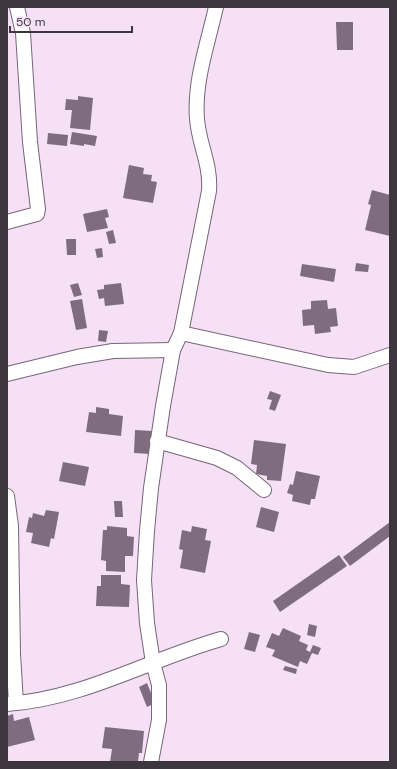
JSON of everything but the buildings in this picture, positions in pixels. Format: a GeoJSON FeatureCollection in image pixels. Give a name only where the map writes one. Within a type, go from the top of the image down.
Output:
{"type":"FeatureCollection","features":[{"type":"Feature","properties":{"kind":"street"},"geometry":{"type":"LineString","coordinates":[[7,222],[34,216],[37,214],[38,206],[30,142],[23,33],[17,7]]}},
{"type":"Feature","properties":{"kind":"street"},"geometry":{"type":"LineString","coordinates":[[151,762],[159,720],[158,685],[147,623],[144,580],[150,495],[173,350],[181,333],[209,191],[209,169],[201,142],[197,118],[197,99],[201,66],[216,7]]}},
{"type":"Feature","properties":{"kind":"street"},"geometry":{"type":"LineString","coordinates":[[181,333],[328,365],[354,367],[390,355]]}},
{"type":"Feature","properties":{"kind":"street"},"geometry":{"type":"LineString","coordinates":[[7,374],[77,357],[113,351],[173,350]]}},
{"type":"Feature","properties":{"kind":"street"},"geometry":{"type":"LineString","coordinates":[[158,441],[217,458],[237,468],[264,490]]}},
{"type":"Feature","properties":{"kind":"street"},"geometry":{"type":"LineString","coordinates":[[7,496],[11,526],[11,704],[61,695],[123,675],[198,645],[221,639]]}}]}
